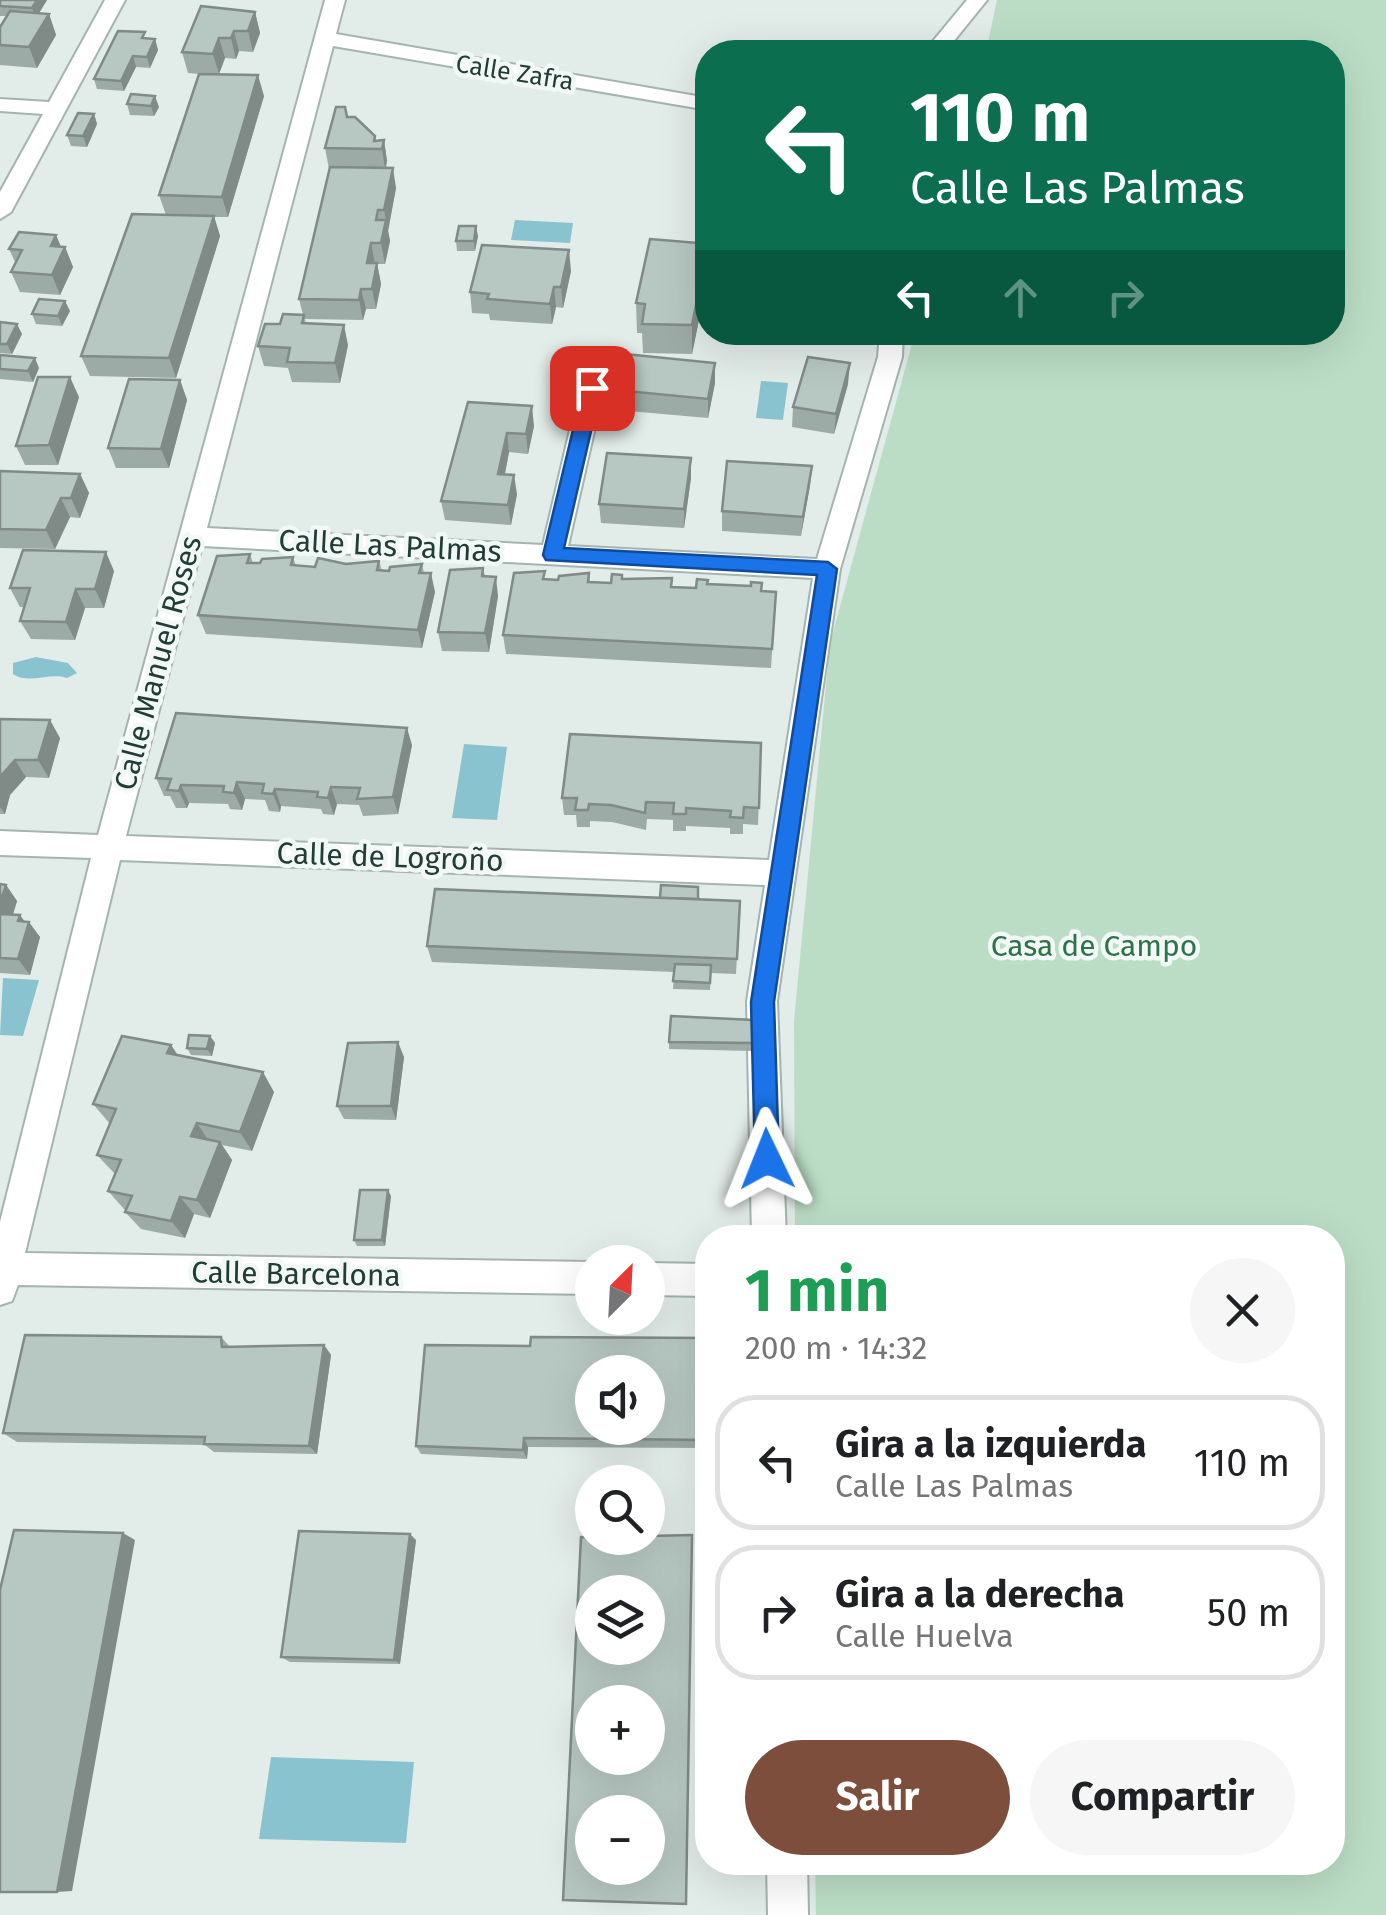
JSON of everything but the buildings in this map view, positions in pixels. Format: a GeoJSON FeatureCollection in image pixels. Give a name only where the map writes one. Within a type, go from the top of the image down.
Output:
{"type":"FeatureCollection","features":[{"type":"Feature","properties":{"kind":"street"},"geometry":{"type":"LineString","coordinates":[[0,212],[115,0]]}},
{"type":"Feature","properties":{"kind":"street","name":"Calle Manuel Roses"},"geometry":{"type":"LineString","coordinates":[[2,1276],[110,846],[335,0]]}},
{"type":"Feature","properties":{"kind":"street"},"geometry":{"type":"LineString","coordinates":[[943,40],[974,0]]}},
{"type":"Feature","properties":{"kind":"street","name":"Calle Zafra"},"geometry":{"type":"LineString","coordinates":[[324,38],[695,102]]}},
{"type":"Feature","properties":{"kind":"street"},"geometry":{"type":"LineString","coordinates":[[0,105],[56,109]]}},
{"type":"Feature","properties":{"kind":"street"},"geometry":{"type":"LineString","coordinates":[[769,1225],[762,1002],[780,872],[828,569],[891,345]]}},
{"type":"Feature","properties":{"kind":"street"},"geometry":{"type":"LineString","coordinates":[[553,555],[599,356]]}},
{"type":"Feature","properties":{"kind":"street","name":"Calle Las Palmas"},"geometry":{"type":"LineString","coordinates":[[192,536],[828,569]]}},
{"type":"Feature","properties":{"kind":"street","name":"Calle de Logroño"},"geometry":{"type":"LineString","coordinates":[[0,842],[780,872]]}},
{"type":"Feature","properties":{"kind":"street","name":"Calle Barcelona"},"geometry":{"type":"LineString","coordinates":[[2,1276],[575,1278]]}},
{"type":"Feature","properties":{"kind":"street"},"geometry":{"type":"LineString","coordinates":[[665,1279],[695,1280]]}},
{"type":"Feature","properties":{"kind":"street"},"geometry":{"type":"LineString","coordinates":[[786,1875],[788,1915]]}},
{"type":"Feature","properties":{"kind":"green space","name":"Casa de Campo"},"geometry":{"type":"Polygon","coordinates":[[[997,0],[1386,0],[1386,1915],[816,1915],[815,1875],[1345,1875],[1345,1225],[795,1225],[794,1021],[830,643],[912,345],[1345,345],[1345,40],[989,40],[997,0]]]}},
{"type":"Feature","properties":{"kind":"water"},"geometry":{"type":"Polygon","coordinates":[[[515,220],[573,223],[570,243],[511,240],[515,220]]]}},
{"type":"Feature","properties":{"kind":"water"},"geometry":{"type":"Polygon","coordinates":[[[761,381],[788,383],[783,420],[756,418],[761,381]]]}},
{"type":"Feature","properties":{"kind":"water"},"geometry":{"type":"Polygon","coordinates":[[[36,657],[68,663],[77,673],[67,678],[26,678],[13,674],[13,663],[36,657]]]}},
{"type":"Feature","properties":{"kind":"water"},"geometry":{"type":"Polygon","coordinates":[[[464,744],[507,747],[497,820],[452,818],[464,744]]]}},
{"type":"Feature","properties":{"kind":"water"},"geometry":{"type":"Polygon","coordinates":[[[3,978],[39,980],[23,1036],[0,1035],[3,978]]]}},
{"type":"Feature","properties":{"kind":"water"},"geometry":{"type":"Polygon","coordinates":[[[271,1757],[414,1762],[406,1843],[259,1839],[271,1757]]]}},
{"type":"Feature","properties":{"kind":"route"},"geometry":{"type":"LineString","coordinates":[[592,388],[553,555],[828,569],[762,1002],[767,1159]]}}]}
